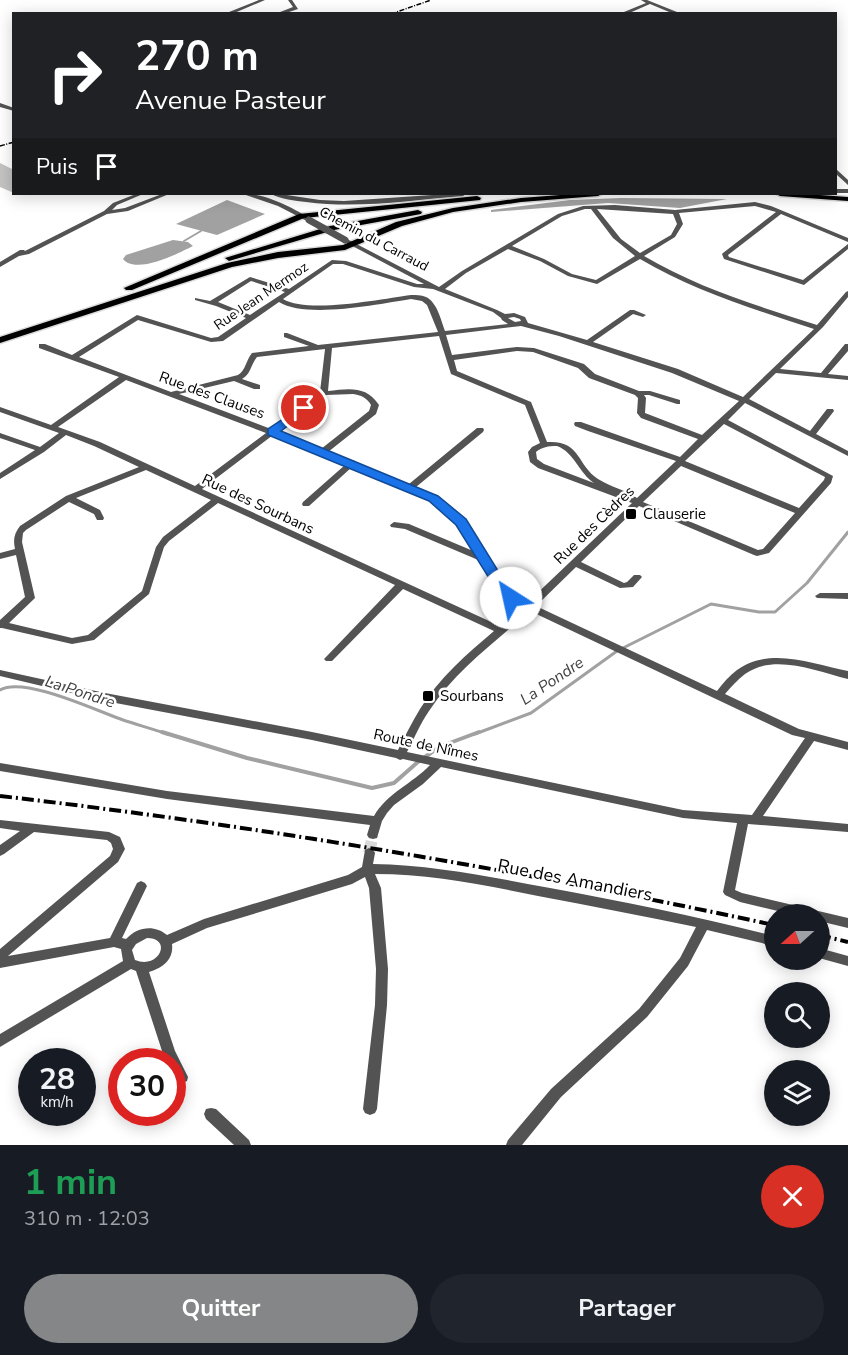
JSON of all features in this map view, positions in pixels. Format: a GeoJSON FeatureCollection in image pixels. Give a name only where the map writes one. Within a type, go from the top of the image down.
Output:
{"type":"FeatureCollection","features":[{"type":"Feature","properties":{"kind":"main road"},"geometry":{"type":"LineString","coordinates":[[0,341],[305,218],[535,195]]}},
{"type":"Feature","properties":{"kind":"main road"},"geometry":{"type":"LineString","coordinates":[[33,328],[239,254],[333,228],[456,206],[566,195]]}},
{"type":"Feature","properties":{"kind":"main road"},"geometry":{"type":"LineString","coordinates":[[33,328],[230,265],[349,242],[399,224],[453,210],[521,200],[585,195]]}},
{"type":"Feature","properties":{"kind":"main road"},"geometry":{"type":"LineString","coordinates":[[794,195],[848,199]]}},
{"type":"Feature","properties":{"kind":"street"},"geometry":{"type":"LineString","coordinates":[[225,11],[263,0]]}},
{"type":"Feature","properties":{"kind":"street"},"geometry":{"type":"LineString","coordinates":[[283,12],[296,8],[290,0]]}},
{"type":"Feature","properties":{"kind":"street"},"geometry":{"type":"LineString","coordinates":[[643,0],[675,12]]}},
{"type":"Feature","properties":{"kind":"street"},"geometry":{"type":"LineString","coordinates":[[626,12],[650,3]]}},
{"type":"Feature","properties":{"kind":"street"},"geometry":{"type":"LineString","coordinates":[[837,172],[848,183]]}},
{"type":"Feature","properties":{"kind":"street"},"geometry":{"type":"LineString","coordinates":[[0,265],[106,212],[115,204],[138,195]]}},
{"type":"Feature","properties":{"kind":"street"},"geometry":{"type":"LineString","coordinates":[[106,212],[126,210],[164,195]]}},
{"type":"Feature","properties":{"kind":"street","name":"Chemin du Carraud"},"geometry":{"type":"LineString","coordinates":[[249,195],[279,205],[437,288],[514,315],[521,322]]}},
{"type":"Feature","properties":{"kind":"street"},"geometry":{"type":"LineString","coordinates":[[278,195],[324,203],[448,195]]}},
{"type":"Feature","properties":{"kind":"street"},"geometry":{"type":"LineString","coordinates":[[437,288],[468,274],[568,211],[593,207],[675,212],[745,203],[764,205],[848,240]]}},
{"type":"Feature","properties":{"kind":"street"},"geometry":{"type":"LineString","coordinates":[[593,207],[619,239],[663,269],[704,287],[818,328]]}},
{"type":"Feature","properties":{"kind":"street"},"geometry":{"type":"LineString","coordinates":[[509,247],[542,260],[570,275],[594,283],[641,256],[677,231],[680,224],[675,212]]}},
{"type":"Feature","properties":{"kind":"street"},"geometry":{"type":"LineString","coordinates":[[780,212],[725,254],[726,258],[801,283],[806,282],[848,246]]}},
{"type":"Feature","properties":{"kind":"street","name":"Rue Jean Mermoz"},"geometry":{"type":"LineString","coordinates":[[74,357],[137,316],[214,340],[220,339],[330,263],[338,261],[416,286],[437,288]]}},
{"type":"Feature","properties":{"kind":"street"},"geometry":{"type":"LineString","coordinates":[[214,304],[213,302],[250,279],[290,291]]}},
{"type":"Feature","properties":{"kind":"street","name":"Chemin du Carraud"},"geometry":{"type":"LineString","coordinates":[[456,295],[495,311],[509,323],[521,322],[675,371],[744,400],[848,454]]}},
{"type":"Feature","properties":{"kind":"street","name":"Rue des Cèdres"},"geometry":{"type":"LineString","coordinates":[[400,756],[424,710],[467,660],[529,608],[818,328],[847,296]]}},
{"type":"Feature","properties":{"kind":"street"},"geometry":{"type":"LineString","coordinates":[[279,299],[296,308],[421,298],[431,305],[456,374],[528,404],[544,444]]}},
{"type":"Feature","properties":{"kind":"street"},"geometry":{"type":"LineString","coordinates":[[197,299],[251,318]]}},
{"type":"Feature","properties":{"kind":"street"},"geometry":{"type":"LineString","coordinates":[[588,342],[632,311],[643,315]]}},
{"type":"Feature","properties":{"kind":"street","name":"Chemin du Carraud"},"geometry":{"type":"LineString","coordinates":[[504,318],[514,315]]}},
{"type":"Feature","properties":{"kind":"street"},"geometry":{"type":"LineString","coordinates":[[479,330],[496,325],[504,318]]}},
{"type":"Feature","properties":{"kind":"street"},"geometry":{"type":"LineString","coordinates":[[171,394],[236,379],[246,373],[254,356],[479,330],[521,322]]}},
{"type":"Feature","properties":{"kind":"street"},"geometry":{"type":"LineString","coordinates":[[287,335],[318,347]]}},
{"type":"Feature","properties":{"kind":"street","name":"Rue des Clauses"},"geometry":{"type":"LineString","coordinates":[[42,346],[272,432],[434,498],[455,515],[508,596],[629,656],[718,696],[811,737],[848,746]]}},
{"type":"Feature","properties":{"kind":"street"},"geometry":{"type":"LineString","coordinates":[[324,393],[329,346]]}},
{"type":"Feature","properties":{"kind":"street"},"geometry":{"type":"LineString","coordinates":[[823,375],[848,346]]}},
{"type":"Feature","properties":{"kind":"street"},"geometry":{"type":"LineString","coordinates":[[450,358],[531,350],[581,366],[592,376],[638,393],[650,393],[676,402]]}},
{"type":"Feature","properties":{"kind":"street"},"geometry":{"type":"LineString","coordinates":[[773,371],[848,378]]}},
{"type":"Feature","properties":{"kind":"street"},"geometry":{"type":"LineString","coordinates":[[52,428],[124,377]]}},
{"type":"Feature","properties":{"kind":"street"},"geometry":{"type":"LineString","coordinates":[[236,379],[257,387]]}},
{"type":"Feature","properties":{"kind":"street"},"geometry":{"type":"LineString","coordinates":[[195,490],[324,393],[362,393],[369,396],[375,405],[373,412],[323,452]]}},
{"type":"Feature","properties":{"kind":"street"},"geometry":{"type":"LineString","coordinates":[[638,393],[642,398],[641,413],[644,416],[702,438]]}},
{"type":"Feature","properties":{"kind":"street","name":"Rue des Sourbans"},"geometry":{"type":"LineString","coordinates":[[0,409],[65,432],[145,467],[502,631]]}},
{"type":"Feature","properties":{"kind":"street"},"geometry":{"type":"LineString","coordinates":[[811,435],[830,411]]}},
{"type":"Feature","properties":{"kind":"street"},"geometry":{"type":"LineString","coordinates":[[638,502],[630,495],[591,478],[569,448],[553,443],[544,444],[532,452],[533,460],[541,466],[638,502],[760,553],[766,551],[828,481],[828,475],[723,420]]}},
{"type":"Feature","properties":{"kind":"street"},"geometry":{"type":"LineString","coordinates":[[578,424],[626,443],[638,444],[801,512]]}},
{"type":"Feature","properties":{"kind":"street"},"geometry":{"type":"LineString","coordinates":[[411,487],[480,430]]}},
{"type":"Feature","properties":{"kind":"street"},"geometry":{"type":"LineString","coordinates":[[0,477],[65,432]]}},
{"type":"Feature","properties":{"kind":"street"},"geometry":{"type":"LineString","coordinates":[[0,435],[41,450]]}},
{"type":"Feature","properties":{"kind":"street"},"geometry":{"type":"LineString","coordinates":[[306,504],[352,464]]}},
{"type":"Feature","properties":{"kind":"street"},"geometry":{"type":"LineString","coordinates":[[0,625],[30,598],[18,537],[23,528],[69,498],[145,467]]}},
{"type":"Feature","properties":{"kind":"street"},"geometry":{"type":"LineString","coordinates":[[69,498],[97,512],[100,518]]}},
{"type":"Feature","properties":{"kind":"street"},"geometry":{"type":"LineString","coordinates":[[0,625],[72,641],[91,638],[146,592],[160,547],[166,539],[217,501]]}},
{"type":"Feature","properties":{"kind":"street"},"geometry":{"type":"LineString","coordinates":[[394,525],[406,526],[486,560]]}},
{"type":"Feature","properties":{"kind":"street"},"geometry":{"type":"LineString","coordinates":[[0,556],[20,551]]}},
{"type":"Feature","properties":{"kind":"street"},"geometry":{"type":"LineString","coordinates":[[574,563],[623,586],[630,585],[637,577]]}},
{"type":"Feature","properties":{"kind":"street"},"geometry":{"type":"LineString","coordinates":[[329,659],[401,585]]}},
{"type":"Feature","properties":{"kind":"street"},"geometry":{"type":"LineString","coordinates":[[820,597],[848,596]]}},
{"type":"Feature","properties":{"kind":"street"},"geometry":{"type":"LineString","coordinates":[[718,696],[743,670],[763,662],[785,662],[848,675]]}},
{"type":"Feature","properties":{"kind":"street","name":"Route de Nîmes"},"geometry":{"type":"LineString","coordinates":[[0,673],[105,697],[683,814],[848,828]]}},
{"type":"Feature","properties":{"kind":"street"},"geometry":{"type":"LineString","coordinates":[[770,904],[740,897],[729,891],[749,820],[811,737]]}},
{"type":"Feature","properties":{"kind":"street"},"geometry":{"type":"LineString","coordinates":[[373,835],[375,821],[388,803],[425,777],[438,763]]}},
{"type":"Feature","properties":{"kind":"street"},"geometry":{"type":"LineString","coordinates":[[0,767],[167,795],[375,821]]}},
{"type":"Feature","properties":{"kind":"street"},"geometry":{"type":"LineString","coordinates":[[0,824],[109,836],[117,840],[119,849],[114,859],[0,956]]}},
{"type":"Feature","properties":{"kind":"street"},"geometry":{"type":"LineString","coordinates":[[0,851],[33,827]]}},
{"type":"Feature","properties":{"kind":"street"},"geometry":{"type":"LineString","coordinates":[[369,853],[367,869],[375,888],[382,969],[381,1005],[370,1109]]}},
{"type":"Feature","properties":{"kind":"street"},"geometry":{"type":"LineString","coordinates":[[166,941],[204,924],[352,879],[367,869]]}},
{"type":"Feature","properties":{"kind":"street","name":"Rue des Amandiers"},"geometry":{"type":"LineString","coordinates":[[367,869],[461,877],[704,924],[764,939]]}},
{"type":"Feature","properties":{"kind":"street"},"geometry":{"type":"LineString","coordinates":[[114,942],[141,885]]}},
{"type":"Feature","properties":{"kind":"street"},"geometry":{"type":"LineString","coordinates":[[830,918],[848,923]]}},
{"type":"Feature","properties":{"kind":"street"},"geometry":{"type":"LineString","coordinates":[[513,1145],[556,1094],[643,1013],[684,962],[704,924]]}},
{"type":"Feature","properties":{"kind":"street"},"geometry":{"type":"LineString","coordinates":[[0,1041],[135,966],[160,963],[167,952],[166,941],[157,934],[144,933],[132,940],[128,945],[126,955],[135,966],[167,1048]]}},
{"type":"Feature","properties":{"kind":"street"},"geometry":{"type":"LineString","coordinates":[[0,963],[114,942],[128,945]]}},
{"type":"Feature","properties":{"kind":"street"},"geometry":{"type":"LineString","coordinates":[[830,956],[848,961]]}},
{"type":"Feature","properties":{"kind":"street"},"geometry":{"type":"LineString","coordinates":[[211,1114],[244,1145]]}},
{"type":"Feature","properties":{"kind":"shaded area"},"geometry":{"type":"Polygon","coordinates":[[[727,199],[680,208],[608,203],[491,212],[491,210],[570,200],[727,199]]]}},
{"type":"Feature","properties":{"kind":"shaded area"},"geometry":{"type":"Polygon","coordinates":[[[227,200],[265,214],[217,235],[176,224],[227,200]]]}},
{"type":"Feature","properties":{"kind":"shaded area"},"geometry":{"type":"Polygon","coordinates":[[[173,240],[188,242],[193,246],[147,264],[137,265],[123,259],[126,255],[173,240]]]}},
{"type":"Feature","properties":{"kind":"building"},"geometry":{"type":"Polygon","coordinates":[[[0,163],[12,169],[12,192],[0,187],[0,163]]]}},
{"type":"Feature","properties":{"kind":"waterway"},"geometry":{"type":"LineString","coordinates":[[184,241],[201,231]]}},
{"type":"Feature","properties":{"kind":"waterway","name":"La Pondre"},"geometry":{"type":"LineString","coordinates":[[623,648],[711,604],[759,612],[775,612],[807,583],[848,532]]}},
{"type":"Feature","properties":{"kind":"waterway","name":"La Pondre"},"geometry":{"type":"LineString","coordinates":[[475,734],[531,713],[617,651]]}},
{"type":"Feature","properties":{"kind":"waterway","name":"La Pondre"},"geometry":{"type":"LineString","coordinates":[[0,690],[11,687],[43,691],[167,734]]}},
{"type":"Feature","properties":{"kind":"waterway","name":"La Pondre"},"geometry":{"type":"LineString","coordinates":[[162,732],[247,758],[372,788],[394,783],[419,761]]}},
{"type":"Feature","properties":{"kind":"waterway","name":"La Pondre"},"geometry":{"type":"LineString","coordinates":[[425,757],[439,747],[479,732]]}},
{"type":"Feature","properties":{"kind":"tunnel"},"geometry":{"type":"LineString","coordinates":[[369,853],[373,835]]}},
{"type":"Feature","properties":{"kind":"railway"},"geometry":{"type":"LineString","coordinates":[[397,12],[431,0]]}},
{"type":"Feature","properties":{"kind":"railway"},"geometry":{"type":"LineString","coordinates":[[0,146],[12,143]]}},
{"type":"Feature","properties":{"kind":"railway"},"geometry":{"type":"LineString","coordinates":[[0,796],[292,835],[582,886],[764,923]]}},
{"type":"Feature","properties":{"kind":"railway"},"geometry":{"type":"LineString","coordinates":[[830,938],[848,942]]}},
{"type":"Feature","properties":{"kind":"place","name":"Clauserie"},"geometry":{"type":"Point","coordinates":[631,514]}},
{"type":"Feature","properties":{"kind":"place","name":"Sourbans"},"geometry":{"type":"Point","coordinates":[428,696]}},
{"type":"Feature","properties":{"kind":"route"},"geometry":{"type":"LineString","coordinates":[[304,408],[272,432],[434,498],[455,515],[467,529],[504,591],[511,598]]}}]}
